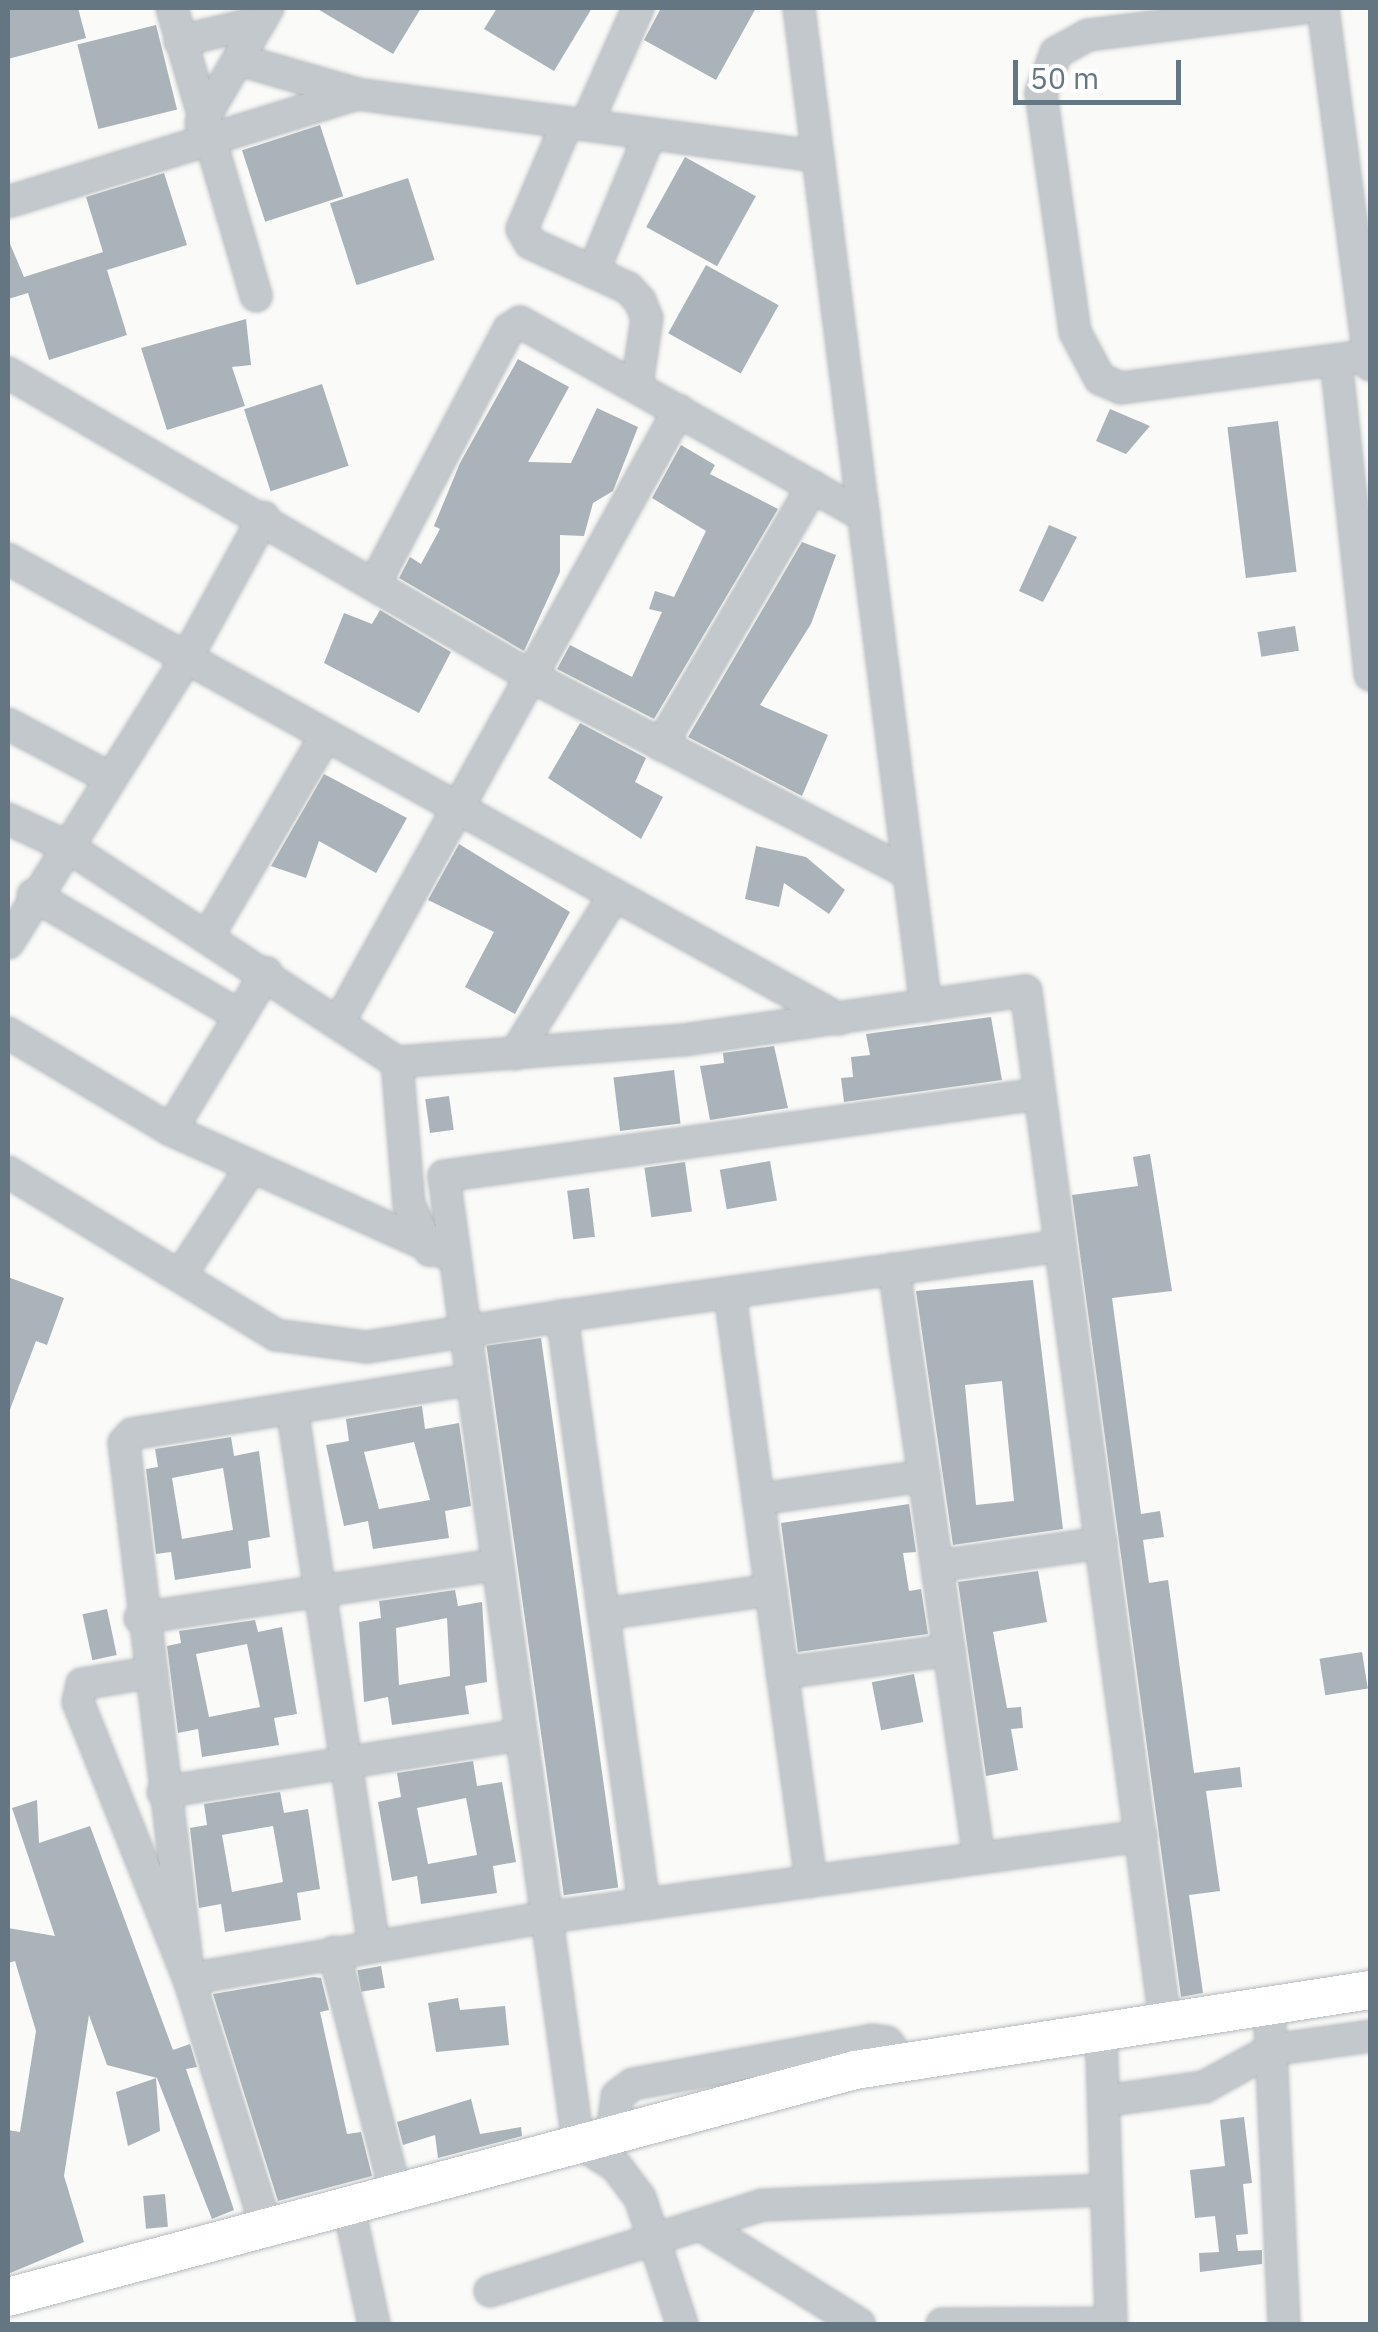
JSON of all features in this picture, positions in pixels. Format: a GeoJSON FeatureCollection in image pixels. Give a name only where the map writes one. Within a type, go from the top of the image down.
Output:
{"type":"FeatureCollection","features":[{"type":"Feature","properties":{"kind":"main road"},"geometry":{"type":"LineString","coordinates":[[8,2296],[395,2190],[902,2062],[1370,1990]]}},
{"type":"Feature","properties":{"kind":"street"},"geometry":{"type":"LineString","coordinates":[[172,8],[203,131],[256,296]]}},
{"type":"Feature","properties":{"kind":"street"},"geometry":{"type":"LineString","coordinates":[[638,8],[522,230],[530,243],[628,288],[647,318],[638,386]]}},
{"type":"Feature","properties":{"kind":"street"},"geometry":{"type":"LineString","coordinates":[[798,8],[926,1006]]}},
{"type":"Feature","properties":{"kind":"street"},"geometry":{"type":"LineString","coordinates":[[1303,8],[1066,41],[1045,68],[1041,94],[1074,332],[1100,379],[1142,388],[1357,360]]}},
{"type":"Feature","properties":{"kind":"street"},"geometry":{"type":"LineString","coordinates":[[1322,8],[1357,360],[1370,675]]}},
{"type":"Feature","properties":{"kind":"street"},"geometry":{"type":"LineString","coordinates":[[180,41],[264,15]]}},
{"type":"Feature","properties":{"kind":"street"},"geometry":{"type":"LineString","coordinates":[[203,131],[264,15]]}},
{"type":"Feature","properties":{"kind":"street"},"geometry":{"type":"LineString","coordinates":[[243,61],[357,94],[818,156]]}},
{"type":"Feature","properties":{"kind":"street"},"geometry":{"type":"LineString","coordinates":[[8,202],[203,131],[357,94]]}},
{"type":"Feature","properties":{"kind":"street"},"geometry":{"type":"LineString","coordinates":[[593,272],[650,134]]}},
{"type":"Feature","properties":{"kind":"street"},"geometry":{"type":"LineString","coordinates":[[376,581],[510,329],[534,324],[864,516]]}},
{"type":"Feature","properties":{"kind":"street"},"geometry":{"type":"LineString","coordinates":[[8,374],[376,581],[532,677],[909,873]]}},
{"type":"Feature","properties":{"kind":"street"},"geometry":{"type":"LineString","coordinates":[[339,1022],[679,410]]}},
{"type":"Feature","properties":{"kind":"street"},"geometry":{"type":"LineString","coordinates":[[661,744],[813,486]]}},
{"type":"Feature","properties":{"kind":"street"},"geometry":{"type":"LineString","coordinates":[[8,943],[33,895],[68,847],[106,776],[186,661],[264,518]]}},
{"type":"Feature","properties":{"kind":"street"},"geometry":{"type":"LineString","coordinates":[[8,558],[324,738],[839,1019]]}},
{"type":"Feature","properties":{"kind":"street"},"geometry":{"type":"LineString","coordinates":[[8,724],[106,776]]}},
{"type":"Feature","properties":{"kind":"street"},"geometry":{"type":"LineString","coordinates":[[208,936],[324,738]]}},
{"type":"Feature","properties":{"kind":"street"},"geometry":{"type":"LineString","coordinates":[[8,818],[68,847],[397,1062],[515,1054],[839,1019],[1026,991],[1165,2021]]}},
{"type":"Feature","properties":{"kind":"street"},"geometry":{"type":"LineString","coordinates":[[33,895],[240,1016]]}},
{"type":"Feature","properties":{"kind":"street"},"geometry":{"type":"LineString","coordinates":[[515,1054],[612,897]]}},
{"type":"Feature","properties":{"kind":"street"},"geometry":{"type":"LineString","coordinates":[[172,1130],[266,973]]}},
{"type":"Feature","properties":{"kind":"street"},"geometry":{"type":"LineString","coordinates":[[8,1033],[172,1130],[441,1254]]}},
{"type":"Feature","properties":{"kind":"street"},"geometry":{"type":"LineString","coordinates":[[397,1062],[409,1204],[441,1254]]}},
{"type":"Feature","properties":{"kind":"street"},"geometry":{"type":"LineString","coordinates":[[682,2324],[631,2182],[595,2138],[543,1918],[468,1380],[441,1254],[444,1176],[1040,1094]]}},
{"type":"Feature","properties":{"kind":"street"},"geometry":{"type":"LineString","coordinates":[[182,1272],[251,1168]]}},
{"type":"Feature","properties":{"kind":"street"},"geometry":{"type":"LineString","coordinates":[[8,1172],[182,1272],[276,1335],[318,1344],[366,1347],[460,1330],[1060,1246]]}},
{"type":"Feature","properties":{"kind":"street"},"geometry":{"type":"LineString","coordinates":[[894,1269],[979,1858]]}},
{"type":"Feature","properties":{"kind":"street"},"geometry":{"type":"LineString","coordinates":[[730,1294],[811,1881]]}},
{"type":"Feature","properties":{"kind":"street"},"geometry":{"type":"LineString","coordinates":[[562,1316],[644,1904]]}},
{"type":"Feature","properties":{"kind":"street"},"geometry":{"type":"LineString","coordinates":[[189,1979],[140,1618],[124,1443],[132,1434],[468,1380]]}},
{"type":"Feature","properties":{"kind":"street"},"geometry":{"type":"LineString","coordinates":[[292,1408],[374,1946]]}},
{"type":"Feature","properties":{"kind":"street"},"geometry":{"type":"LineString","coordinates":[[758,1499],[924,1476]]}},
{"type":"Feature","properties":{"kind":"street"},"geometry":{"type":"LineString","coordinates":[[937,1566],[1101,1542]]}},
{"type":"Feature","properties":{"kind":"street"},"geometry":{"type":"LineString","coordinates":[[140,1618],[494,1565]]}},
{"type":"Feature","properties":{"kind":"street"},"geometry":{"type":"LineString","coordinates":[[604,1614],[771,1590]]}},
{"type":"Feature","properties":{"kind":"street"},"geometry":{"type":"LineString","coordinates":[[782,1673],[950,1650]]}},
{"type":"Feature","properties":{"kind":"street"},"geometry":{"type":"LineString","coordinates":[[147,1673],[82,1684],[78,1702],[189,1979],[266,2226]]}},
{"type":"Feature","properties":{"kind":"street"},"geometry":{"type":"LineString","coordinates":[[163,1792],[518,1735]]}},
{"type":"Feature","properties":{"kind":"street"},"geometry":{"type":"LineString","coordinates":[[189,1979],[543,1918],[1141,1836]]}},
{"type":"Feature","properties":{"kind":"street"},"geometry":{"type":"LineString","coordinates":[[334,1952],[395,2190]]}},
{"type":"Feature","properties":{"kind":"street"},"geometry":{"type":"LineString","coordinates":[[1269,2005],[1284,2324]]}},
{"type":"Feature","properties":{"kind":"street"},"geometry":{"type":"LineString","coordinates":[[942,2324],[1110,2324],[1101,2032]]}},
{"type":"Feature","properties":{"kind":"street"},"geometry":{"type":"LineString","coordinates":[[1104,2101],[1204,2087],[1270,2050],[1370,2036]]}},
{"type":"Feature","properties":{"kind":"street"},"geometry":{"type":"LineString","coordinates":[[490,2290],[656,2243],[762,2205],[1106,2190]]}},
{"type":"Feature","properties":{"kind":"street"},"geometry":{"type":"LineString","coordinates":[[348,2203],[374,2324]]}},
{"type":"Feature","properties":{"kind":"street"},"geometry":{"type":"LineString","coordinates":[[704,2226],[860,2324]]}},
{"type":"Feature","properties":{"kind":"building"},"geometry":{"type":"Polygon","coordinates":[[[8,8],[78,8],[86,38],[8,59],[8,8]]]}},
{"type":"Feature","properties":{"kind":"building"},"geometry":{"type":"Polygon","coordinates":[[[316,8],[421,8],[393,54],[316,8]]]}},
{"type":"Feature","properties":{"kind":"building"},"geometry":{"type":"Polygon","coordinates":[[[497,8],[592,8],[554,71],[484,29],[497,8]]]}},
{"type":"Feature","properties":{"kind":"building"},"geometry":{"type":"Polygon","coordinates":[[[661,8],[756,8],[716,80],[644,40],[661,8]]]}},
{"type":"Feature","properties":{"kind":"building"},"geometry":{"type":"Polygon","coordinates":[[[156,25],[177,109],[98,129],[77,45],[156,25]]]}},
{"type":"Feature","properties":{"kind":"building"},"geometry":{"type":"Polygon","coordinates":[[[320,125],[343,196],[265,222],[242,150],[320,125]]]}},
{"type":"Feature","properties":{"kind":"building"},"geometry":{"type":"Polygon","coordinates":[[[685,157],[756,196],[717,266],[646,227],[685,157]]]}},
{"type":"Feature","properties":{"kind":"building"},"geometry":{"type":"Polygon","coordinates":[[[164,173],[187,245],[107,270],[127,335],[49,360],[28,293],[8,299],[8,239],[24,277],[103,252],[86,197],[164,173]]]}},
{"type":"Feature","properties":{"kind":"building"},"geometry":{"type":"Polygon","coordinates":[[[408,178],[435,260],[357,285],[330,203],[408,178]]]}},
{"type":"Feature","properties":{"kind":"building"},"geometry":{"type":"Polygon","coordinates":[[[706,265],[779,305],[741,373],[668,333],[706,265]]]}},
{"type":"Feature","properties":{"kind":"building"},"geometry":{"type":"Polygon","coordinates":[[[246,319],[251,365],[232,367],[245,406],[167,430],[141,348],[246,319]]]}},
{"type":"Feature","properties":{"kind":"building"},"geometry":{"type":"Polygon","coordinates":[[[518,359],[569,387],[528,462],[571,463],[597,408],[638,427],[613,491],[593,503],[584,536],[560,535],[560,572],[524,651],[399,578],[410,557],[421,564],[440,529],[434,526],[460,463],[518,359]]]}},
{"type":"Feature","properties":{"kind":"building"},"geometry":{"type":"Polygon","coordinates":[[[322,384],[349,466],[271,491],[244,409],[322,384]]]}},
{"type":"Feature","properties":{"kind":"building"},"geometry":{"type":"Polygon","coordinates":[[[1110,409],[1150,426],[1126,454],[1096,441],[1110,409]]]}},
{"type":"Feature","properties":{"kind":"building"},"geometry":{"type":"Polygon","coordinates":[[[1278,421],[1297,572],[1246,578],[1227,427],[1278,421]]]}},
{"type":"Feature","properties":{"kind":"building"},"geometry":{"type":"Polygon","coordinates":[[[681,445],[715,465],[710,474],[778,509],[654,719],[557,669],[570,645],[632,677],[662,612],[649,609],[655,591],[674,597],[706,531],[652,498],[681,445]]]}},
{"type":"Feature","properties":{"kind":"building"},"geometry":{"type":"Polygon","coordinates":[[[1049,525],[1077,537],[1043,602],[1019,591],[1049,525]]]}},
{"type":"Feature","properties":{"kind":"building"},"geometry":{"type":"Polygon","coordinates":[[[802,542],[836,555],[811,624],[760,705],[828,735],[802,796],[688,737],[802,542]]]}},
{"type":"Feature","properties":{"kind":"building"},"geometry":{"type":"Polygon","coordinates":[[[380,610],[451,652],[419,713],[324,663],[344,613],[372,624],[380,610]]]}},
{"type":"Feature","properties":{"kind":"building"},"geometry":{"type":"Polygon","coordinates":[[[1295,626],[1299,651],[1261,657],[1257,632],[1295,626]]]}},
{"type":"Feature","properties":{"kind":"building"},"geometry":{"type":"Polygon","coordinates":[[[580,723],[646,758],[635,782],[663,797],[641,839],[548,778],[580,723]]]}},
{"type":"Feature","properties":{"kind":"building"},"geometry":{"type":"Polygon","coordinates":[[[324,774],[407,818],[376,873],[319,841],[306,878],[271,866],[324,774]]]}},
{"type":"Feature","properties":{"kind":"building"},"geometry":{"type":"Polygon","coordinates":[[[459,844],[570,912],[515,1014],[465,987],[494,932],[428,900],[459,844]]]}},
{"type":"Feature","properties":{"kind":"building"},"geometry":{"type":"Polygon","coordinates":[[[756,846],[806,857],[845,890],[829,914],[784,883],[779,907],[745,899],[756,846]]]}},
{"type":"Feature","properties":{"kind":"building"},"geometry":{"type":"Polygon","coordinates":[[[991,1017],[1002,1080],[844,1102],[841,1078],[853,1077],[851,1057],[870,1055],[866,1034],[991,1017]]]}},
{"type":"Feature","properties":{"kind":"building"},"geometry":{"type":"Polygon","coordinates":[[[774,1046],[788,1108],[710,1120],[700,1066],[724,1063],[723,1053],[774,1046]]]}},
{"type":"Feature","properties":{"kind":"building"},"geometry":{"type":"Polygon","coordinates":[[[674,1070],[681,1124],[620,1131],[613,1077],[674,1070]]]}},
{"type":"Feature","properties":{"kind":"building"},"geometry":{"type":"Polygon","coordinates":[[[449,1096],[454,1130],[430,1133],[425,1099],[449,1096]]]}},
{"type":"Feature","properties":{"kind":"building"},"geometry":{"type":"Polygon","coordinates":[[[1150,1154],[1172,1291],[1112,1298],[1141,1514],[1160,1511],[1164,1537],[1143,1540],[1149,1583],[1168,1580],[1194,1773],[1240,1767],[1242,1787],[1206,1791],[1220,1891],[1189,1895],[1203,1993],[1181,1997],[1072,1195],[1138,1186],[1133,1157],[1150,1154]]]}},
{"type":"Feature","properties":{"kind":"building"},"geometry":{"type":"Polygon","coordinates":[[[770,1161],[777,1200],[727,1209],[720,1170],[770,1161]]]}},
{"type":"Feature","properties":{"kind":"building"},"geometry":{"type":"Polygon","coordinates":[[[685,1162],[692,1212],[651,1217],[644,1168],[685,1162]]]}},
{"type":"Feature","properties":{"kind":"building"},"geometry":{"type":"Polygon","coordinates":[[[589,1188],[595,1237],[573,1239],[567,1191],[589,1188]]]}},
{"type":"Feature","properties":{"kind":"building"},"geometry":{"type":"Polygon","coordinates":[[[8,1277],[64,1298],[47,1345],[36,1341],[9,1412],[8,1277]]]}},
{"type":"Feature","properties":{"kind":"building"},"geometry":{"type":"Polygon","coordinates":[[[1033,1280],[1063,1529],[953,1545],[916,1291],[1033,1280]],[[1002,1381],[965,1385],[976,1505],[1014,1501],[1002,1381]]]}},
{"type":"Feature","properties":{"kind":"building"},"geometry":{"type":"Polygon","coordinates":[[[541,1338],[618,1888],[564,1895],[487,1346],[541,1338]]]}},
{"type":"Feature","properties":{"kind":"building"},"geometry":{"type":"Polygon","coordinates":[[[422,1406],[425,1429],[459,1423],[471,1506],[445,1511],[449,1538],[373,1549],[368,1521],[344,1526],[326,1445],[349,1441],[346,1419],[422,1406]],[[414,1442],[364,1452],[379,1509],[430,1500],[414,1442]]]}},
{"type":"Feature","properties":{"kind":"building"},"geometry":{"type":"Polygon","coordinates":[[[231,1437],[234,1456],[259,1451],[270,1537],[248,1541],[251,1568],[175,1580],[171,1552],[156,1554],[146,1469],[158,1467],[155,1449],[231,1437]],[[223,1468],[172,1478],[182,1539],[233,1530],[223,1468]]]}},
{"type":"Feature","properties":{"kind":"building"},"geometry":{"type":"Polygon","coordinates":[[[909,1504],[916,1552],[903,1553],[909,1591],[921,1589],[928,1634],[798,1652],[781,1523],[909,1504]]]}},
{"type":"Feature","properties":{"kind":"building"},"geometry":{"type":"Polygon","coordinates":[[[1038,1571],[1047,1622],[993,1632],[1007,1708],[1021,1707],[1023,1728],[1011,1729],[1018,1770],[986,1776],[958,1582],[1038,1571]]]}},
{"type":"Feature","properties":{"kind":"building"},"geometry":{"type":"Polygon","coordinates":[[[455,1590],[458,1606],[482,1602],[487,1682],[465,1686],[469,1714],[392,1725],[388,1697],[364,1702],[359,1622],[381,1618],[379,1601],[455,1590]],[[447,1618],[396,1628],[399,1685],[450,1676],[447,1618]]]}},
{"type":"Feature","properties":{"kind":"building"},"geometry":{"type":"Polygon","coordinates":[[[107,1609],[117,1655],[92,1660],[83,1614],[107,1609]]]}},
{"type":"Feature","properties":{"kind":"building"},"geometry":{"type":"Polygon","coordinates":[[[255,1620],[258,1632],[282,1627],[297,1714],[274,1718],[279,1745],[202,1757],[198,1729],[178,1733],[167,1646],[181,1643],[179,1631],[255,1620]],[[247,1644],[196,1654],[209,1717],[260,1707],[247,1644]]]}},
{"type":"Feature","properties":{"kind":"building"},"geometry":{"type":"Polygon","coordinates":[[[1362,1652],[1368,1689],[1325,1695],[1320,1659],[1362,1652]]]}},
{"type":"Feature","properties":{"kind":"building"},"geometry":{"type":"Polygon","coordinates":[[[914,1674],[923,1722],[881,1730],[872,1682],[914,1674]]]}},
{"type":"Feature","properties":{"kind":"building"},"geometry":{"type":"Polygon","coordinates":[[[473,1761],[477,1786],[502,1782],[516,1862],[493,1866],[497,1893],[421,1904],[417,1876],[392,1881],[378,1802],[401,1797],[397,1773],[473,1761]],[[466,1798],[417,1808],[428,1864],[477,1855],[466,1798]]]}},
{"type":"Feature","properties":{"kind":"building"},"geometry":{"type":"Polygon","coordinates":[[[280,1792],[284,1813],[308,1809],[320,1889],[297,1893],[301,1920],[225,1932],[221,1904],[199,1908],[190,1828],[207,1825],[204,1804],[280,1792]],[[273,1826],[222,1835],[232,1892],[283,1882],[273,1826]]]}},
{"type":"Feature","properties":{"kind":"building"},"geometry":{"type":"Polygon","coordinates":[[[37,1800],[39,1843],[90,1826],[173,2050],[190,2044],[197,2067],[186,2069],[234,2210],[212,2219],[157,2078],[107,2065],[89,2015],[64,2176],[84,2242],[8,2274],[8,2130],[20,2132],[36,2031],[15,1961],[8,1963],[8,1928],[55,1936],[12,1808],[37,1800]]]}},
{"type":"Feature","properties":{"kind":"building"},"geometry":{"type":"Polygon","coordinates":[[[381,1966],[385,1988],[361,1992],[357,1970],[381,1966]]]}},
{"type":"Feature","properties":{"kind":"building"},"geometry":{"type":"Polygon","coordinates":[[[321,1978],[329,2010],[320,2012],[347,2134],[361,2132],[372,2176],[278,2201],[213,1994],[321,1978]]]}},
{"type":"Feature","properties":{"kind":"building"},"geometry":{"type":"Polygon","coordinates":[[[458,1998],[460,2010],[505,2006],[509,2045],[436,2052],[428,2003],[458,1998]]]}},
{"type":"Feature","properties":{"kind":"building"},"geometry":{"type":"Polygon","coordinates":[[[156,2078],[160,2131],[128,2146],[116,2092],[156,2078]]]}},
{"type":"Feature","properties":{"kind":"building"},"geometry":{"type":"Polygon","coordinates":[[[471,2099],[480,2134],[521,2127],[522,2136],[438,2158],[435,2135],[403,2145],[397,2122],[471,2099]]]}},
{"type":"Feature","properties":{"kind":"building"},"geometry":{"type":"Polygon","coordinates":[[[1244,2117],[1252,2183],[1243,2184],[1248,2234],[1236,2235],[1238,2251],[1262,2250],[1262,2264],[1200,2272],[1199,2253],[1219,2252],[1215,2216],[1195,2218],[1190,2170],[1225,2166],[1220,2120],[1244,2117]]]}},
{"type":"Feature","properties":{"kind":"building"},"geometry":{"type":"Polygon","coordinates":[[[165,2194],[168,2227],[146,2229],[143,2196],[165,2194]]]}}]}
